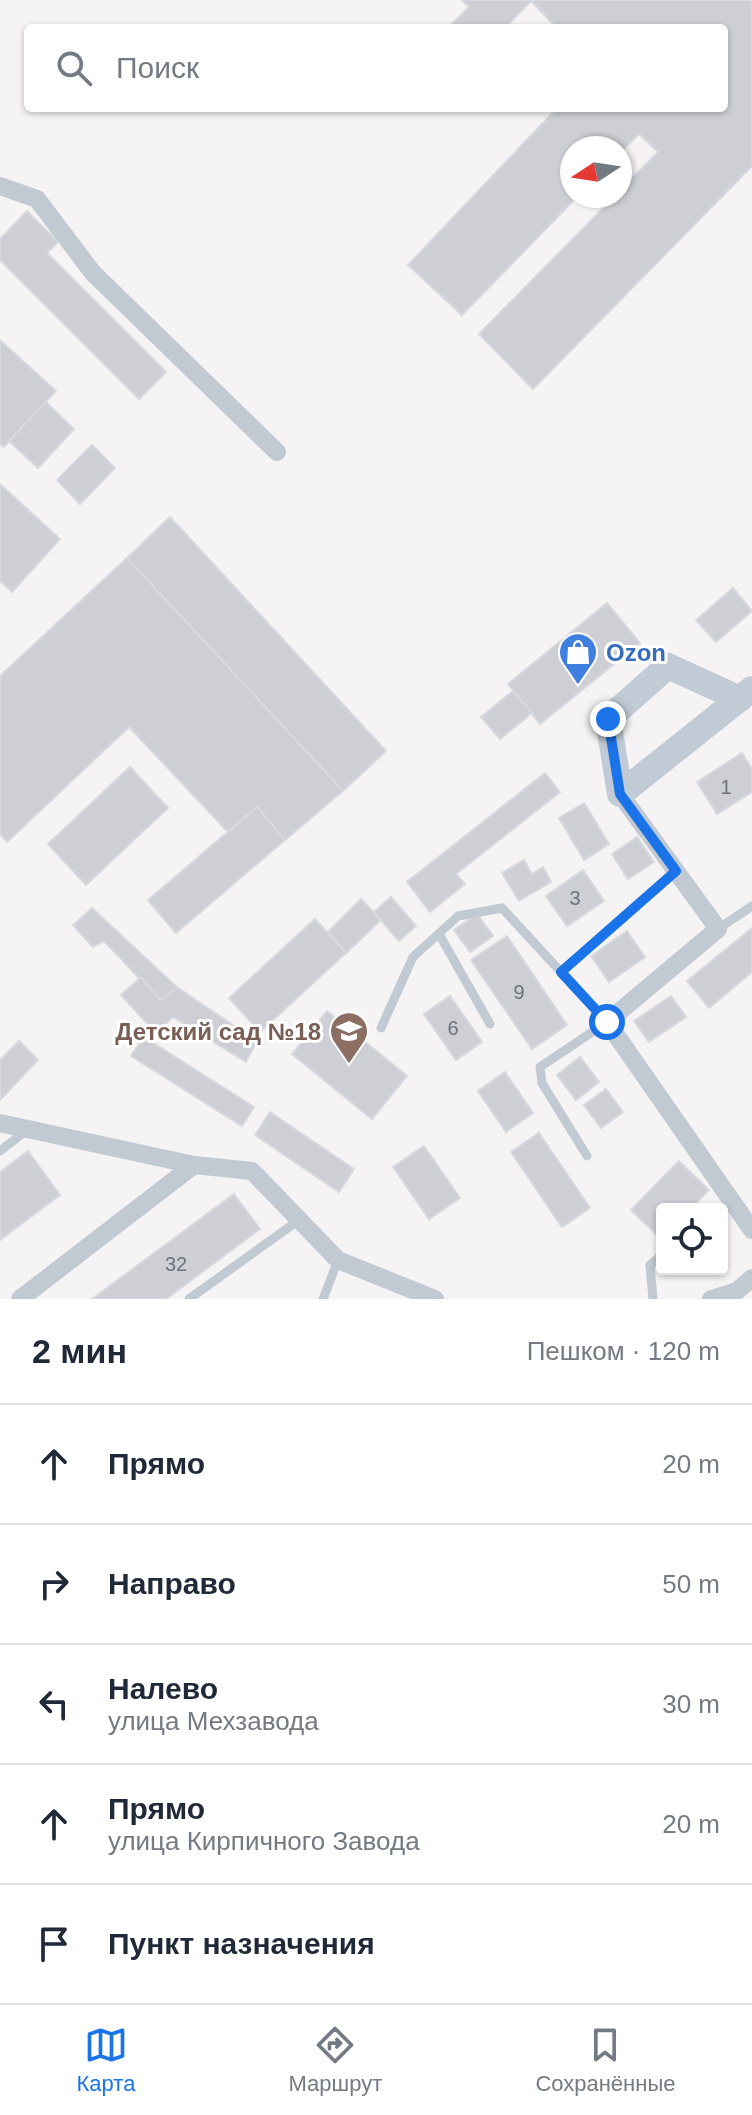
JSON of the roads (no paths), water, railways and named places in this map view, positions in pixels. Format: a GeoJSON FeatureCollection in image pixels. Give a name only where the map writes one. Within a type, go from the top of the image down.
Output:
{"type":"FeatureCollection","features":[{"type":"Feature","properties":{"kind":"street"},"geometry":{"type":"LineString","coordinates":[[0,186],[37,199],[93,273],[277,452]]}},
{"type":"Feature","properties":{"kind":"street"},"geometry":{"type":"LineString","coordinates":[[746,694],[668,666],[608,719],[620,794],[718,929],[607,1022],[752,1230]]}},
{"type":"Feature","properties":{"kind":"street"},"geometry":{"type":"LineString","coordinates":[[620,794],[746,694]]}},
{"type":"Feature","properties":{"kind":"street"},"geometry":{"type":"LineString","coordinates":[[0,1123],[194,1165],[252,1171],[338,1260],[435,1299]]}},
{"type":"Feature","properties":{"kind":"street"},"geometry":{"type":"LineString","coordinates":[[20,1299],[194,1165]]}},
{"type":"Feature","properties":{"kind":"street"},"geometry":{"type":"LineString","coordinates":[[711,1299],[737,1291],[752,1278]]}},
{"type":"Feature","properties":{"kind":"lane"},"geometry":{"type":"LineString","coordinates":[[718,929],[752,906]]}},
{"type":"Feature","properties":{"kind":"lane"},"geometry":{"type":"LineString","coordinates":[[381,1028],[413,957],[458,916],[502,908],[607,1022],[540,1067],[542,1083],[587,1156]]}},
{"type":"Feature","properties":{"kind":"lane"},"geometry":{"type":"LineString","coordinates":[[439,934],[490,1024]]}},
{"type":"Feature","properties":{"kind":"lane"},"geometry":{"type":"LineString","coordinates":[[0,1151],[27,1130]]}},
{"type":"Feature","properties":{"kind":"lane"},"geometry":{"type":"LineString","coordinates":[[189,1299],[299,1220]]}},
{"type":"Feature","properties":{"kind":"lane"},"geometry":{"type":"LineString","coordinates":[[323,1299],[338,1260]]}},
{"type":"Feature","properties":{"kind":"lane"},"geometry":{"type":"LineString","coordinates":[[653,1299],[650,1265],[656,1260]]}},
{"type":"Feature","properties":{"kind":"place","name":"Ozon"},"geometry":{"type":"Point","coordinates":[578,686]}},
{"type":"Feature","properties":{"kind":"place","name":"Детский сад №18"},"geometry":{"type":"Point","coordinates":[349,1065]}}]}
